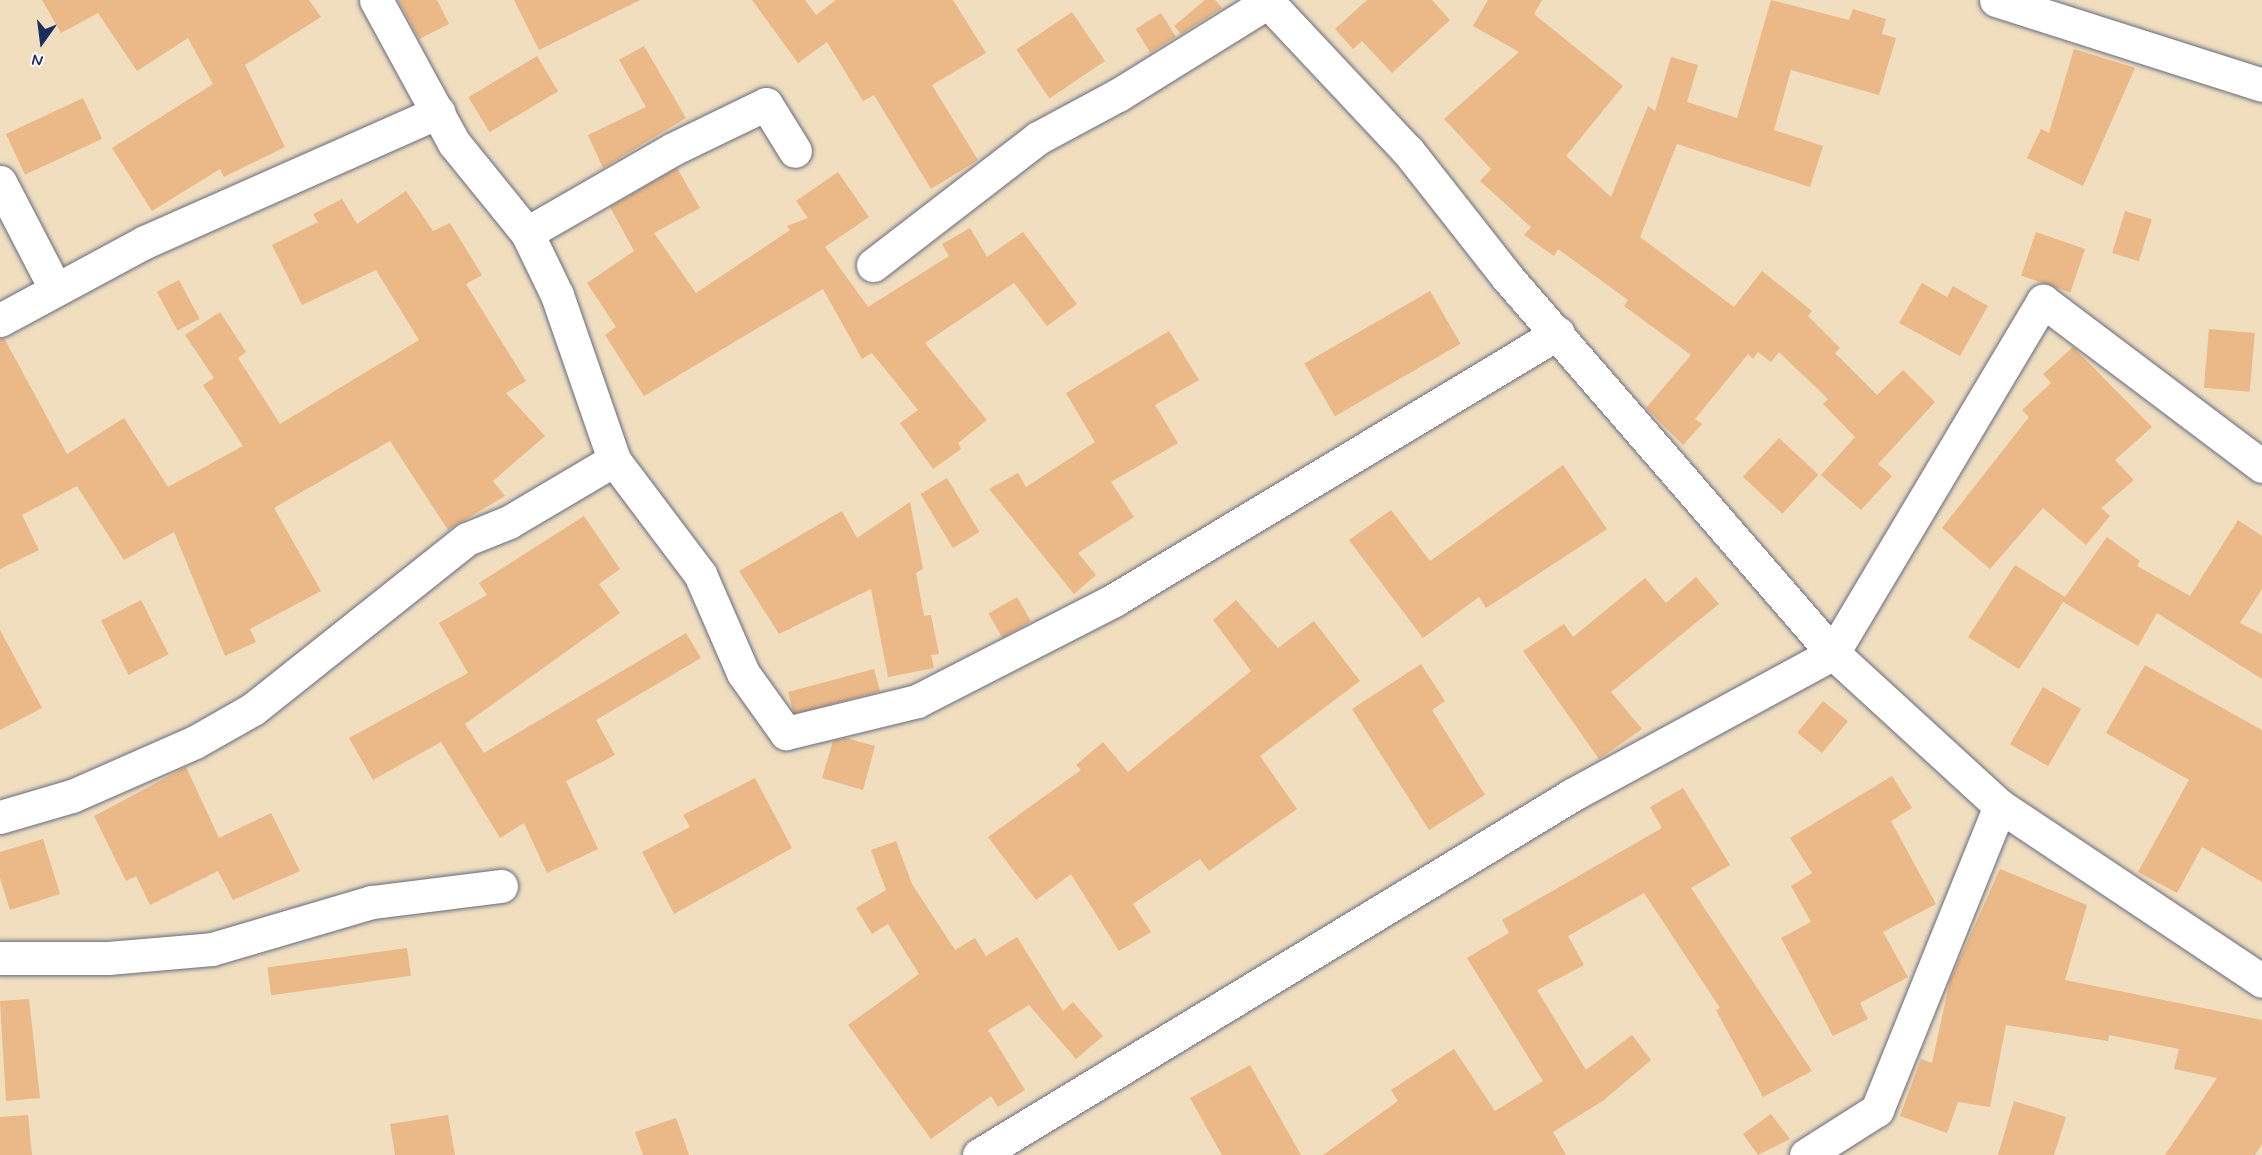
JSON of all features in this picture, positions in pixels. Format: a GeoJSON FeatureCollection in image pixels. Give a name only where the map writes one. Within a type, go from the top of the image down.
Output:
{"type":"FeatureCollection","features":[{"type":"Feature","properties":{"kind":"street"},"geometry":{"type":"LineString","coordinates":[[376,0],[454,143],[526,233],[557,295],[615,460],[700,574],[743,673],[786,733],[917,701],[1114,600],[1558,333]]}},
{"type":"Feature","properties":{"kind":"street"},"geometry":{"type":"LineString","coordinates":[[1996,0],[2262,85]]}},
{"type":"Feature","properties":{"kind":"street"},"geometry":{"type":"LineString","coordinates":[[873,265],[1038,138],[1118,96],[1267,1],[1408,150],[1558,333],[1833,653],[2000,806],[2262,981]]}},
{"type":"Feature","properties":{"kind":"street"},"geometry":{"type":"LineString","coordinates":[[526,233],[673,149],[766,104],[795,152]]}},
{"type":"Feature","properties":{"kind":"street"},"geometry":{"type":"LineString","coordinates":[[0,320],[55,288],[299,171],[439,112]]}},
{"type":"Feature","properties":{"kind":"street"},"geometry":{"type":"LineString","coordinates":[[0,182],[55,288]]}},
{"type":"Feature","properties":{"kind":"street"},"geometry":{"type":"LineString","coordinates":[[978,1155],[1572,795],[1833,653],[2043,301],[2262,466]]}},
{"type":"Feature","properties":{"kind":"street"},"geometry":{"type":"LineString","coordinates":[[0,817],[72,796],[195,742],[253,709],[467,539],[509,522],[615,460]]}},
{"type":"Feature","properties":{"kind":"street"},"geometry":{"type":"LineString","coordinates":[[1806,1155],[1877,1110],[2000,806]]}},
{"type":"Feature","properties":{"kind":"street"},"geometry":{"type":"LineString","coordinates":[[0,958],[108,958],[212,949],[372,902],[501,886]]}},
{"type":"Feature","properties":{"kind":"building"},"geometry":{"type":"Polygon","coordinates":[[[42,0],[309,0],[321,17],[245,65],[285,147],[224,177],[220,169],[152,211],[112,148],[213,84],[188,38],[137,71],[98,13],[61,33],[42,0]]]}},
{"type":"Feature","properties":{"kind":"building"},"geometry":{"type":"Polygon","coordinates":[[[398,0],[437,0],[449,24],[419,39],[398,0]]]}},
{"type":"Feature","properties":{"kind":"building"},"geometry":{"type":"Polygon","coordinates":[[[514,0],[640,0],[539,50],[514,0]]]}},
{"type":"Feature","properties":{"kind":"building"},"geometry":{"type":"Polygon","coordinates":[[[752,0],[805,0],[816,15],[836,0],[953,0],[986,53],[932,85],[978,160],[931,189],[874,95],[863,101],[827,42],[798,63],[752,0]]]}},
{"type":"Feature","properties":{"kind":"building"},"geometry":{"type":"Polygon","coordinates":[[[1205,0],[1215,0],[1222,8],[1181,34],[1174,26],[1205,0]]]}},
{"type":"Feature","properties":{"kind":"building"},"geometry":{"type":"Polygon","coordinates":[[[1367,0],[1432,0],[1450,20],[1392,73],[1362,41],[1353,49],[1335,29],[1367,0]]]}},
{"type":"Feature","properties":{"kind":"building"},"geometry":{"type":"Polygon","coordinates":[[[1488,0],[1542,0],[1534,14],[1623,86],[1566,156],[1611,197],[1648,106],[1655,111],[1671,57],[1698,65],[1687,102],[1737,118],[1771,0],[1849,20],[1853,9],[1886,19],[1882,34],[1896,38],[1879,95],[1791,70],[1774,130],[1823,146],[1810,187],[1677,144],[1640,237],[1734,307],[1762,271],[1812,311],[1808,316],[1840,348],[1835,353],[1877,395],[1903,370],[1935,402],[1878,464],[1892,476],[1861,510],[1821,475],[1855,437],[1823,404],[1828,399],[1779,352],[1771,362],[1758,352],[1753,359],[1748,354],[1695,419],[1702,424],[1683,445],[1646,408],[1691,355],[1624,306],[1628,300],[1558,249],[1554,256],[1524,235],[1531,227],[1480,181],[1491,169],[1444,119],[1519,52],[1473,26],[1488,0]]]}},
{"type":"Feature","properties":{"kind":"building"},"geometry":{"type":"Polygon","coordinates":[[[1072,12],[1105,61],[1049,98],[1016,49],[1072,12]]]}},
{"type":"Feature","properties":{"kind":"building"},"geometry":{"type":"Polygon","coordinates":[[[1161,13],[1176,37],[1150,53],[1136,29],[1161,13]]]}},
{"type":"Feature","properties":{"kind":"building"},"geometry":{"type":"Polygon","coordinates":[[[644,46],[686,118],[603,168],[588,135],[646,107],[619,60],[644,46]]]}},
{"type":"Feature","properties":{"kind":"building"},"geometry":{"type":"Polygon","coordinates":[[[2074,49],[2135,68],[2083,186],[2027,158],[2041,129],[2049,133],[2074,49]]]}},
{"type":"Feature","properties":{"kind":"building"},"geometry":{"type":"Polygon","coordinates":[[[537,56],[558,91],[490,132],[468,97],[537,56]]]}},
{"type":"Feature","properties":{"kind":"building"},"geometry":{"type":"Polygon","coordinates":[[[83,98],[102,139],[25,175],[6,134],[83,98]]]}},
{"type":"Feature","properties":{"kind":"building"},"geometry":{"type":"Polygon","coordinates":[[[677,168],[700,208],[654,233],[696,293],[790,230],[787,226],[808,218],[796,201],[838,172],[869,217],[825,247],[868,307],[949,256],[942,244],[970,228],[987,257],[1023,232],[1077,304],[1047,326],[1014,283],[925,343],[987,420],[958,443],[961,449],[933,469],[900,423],[918,410],[872,353],[862,359],[823,289],[644,396],[605,335],[616,327],[587,283],[634,251],[610,207],[677,168]]]}},
{"type":"Feature","properties":{"kind":"building"},"geometry":{"type":"Polygon","coordinates":[[[406,191],[433,231],[450,223],[482,275],[466,284],[526,381],[506,393],[545,436],[493,481],[505,496],[448,530],[390,441],[274,508],[321,591],[250,629],[256,642],[225,656],[174,532],[124,560],[77,486],[22,515],[39,550],[0,569],[0,339],[4,338],[67,454],[124,418],[168,487],[243,446],[203,385],[214,378],[185,335],[220,312],[246,352],[238,358],[280,424],[419,340],[376,270],[302,305],[272,245],[318,222],[313,214],[342,199],[357,224],[406,191]]]}},
{"type":"Feature","properties":{"kind":"building"},"geometry":{"type":"Polygon","coordinates":[[[2125,211],[2152,219],[2139,261],[2112,253],[2125,211]]]}},
{"type":"Feature","properties":{"kind":"building"},"geometry":{"type":"Polygon","coordinates":[[[2036,232],[2085,249],[2070,292],[2021,275],[2036,232]]]}},
{"type":"Feature","properties":{"kind":"building"},"geometry":{"type":"Polygon","coordinates":[[[179,280],[200,319],[178,331],[157,292],[179,280]]]}},
{"type":"Feature","properties":{"kind":"building"},"geometry":{"type":"Polygon","coordinates":[[[1922,283],[1947,297],[1953,286],[1988,306],[1960,356],[1899,323],[1922,283]]]}},
{"type":"Feature","properties":{"kind":"building"},"geometry":{"type":"Polygon","coordinates":[[[1430,291],[1460,344],[1335,416],[1304,364],[1430,291]]]}},
{"type":"Feature","properties":{"kind":"building"},"geometry":{"type":"Polygon","coordinates":[[[2209,329],[2255,333],[2250,392],[2204,388],[2209,329]]]}},
{"type":"Feature","properties":{"kind":"building"},"geometry":{"type":"Polygon","coordinates":[[[1169,331],[1199,380],[1155,405],[1178,443],[1111,482],[1134,517],[1078,553],[1096,575],[1074,594],[989,489],[1018,473],[1026,487],[1095,442],[1066,393],[1169,331]]]}},
{"type":"Feature","properties":{"kind":"building"},"geometry":{"type":"Polygon","coordinates":[[[2073,347],[2152,427],[2115,460],[2134,480],[2101,508],[2110,516],[2086,545],[2043,508],[1990,569],[1942,528],[2029,417],[2022,410],[2051,383],[2043,374],[2073,347]]]}},
{"type":"Feature","properties":{"kind":"building"},"geometry":{"type":"Polygon","coordinates":[[[1779,438],[1818,475],[1782,514],[1743,477],[1779,438]]]}},
{"type":"Feature","properties":{"kind":"building"},"geometry":{"type":"Polygon","coordinates":[[[1563,465],[1607,529],[1486,608],[1479,597],[1423,638],[1349,540],[1391,510],[1430,561],[1563,465]]]}},
{"type":"Feature","properties":{"kind":"building"},"geometry":{"type":"Polygon","coordinates":[[[947,478],[979,532],[953,548],[920,494],[947,478]]]}},
{"type":"Feature","properties":{"kind":"building"},"geometry":{"type":"Polygon","coordinates":[[[910,502],[923,569],[916,573],[924,616],[931,615],[939,654],[931,655],[934,668],[888,677],[871,589],[779,634],[739,571],[842,511],[857,538],[910,502]]]}},
{"type":"Feature","properties":{"kind":"building"},"geometry":{"type":"Polygon","coordinates":[[[584,516],[620,569],[599,584],[620,613],[465,724],[484,753],[686,633],[701,658],[596,720],[615,755],[566,781],[598,849],[547,873],[524,823],[500,838],[441,742],[373,780],[349,738],[468,673],[439,623],[487,595],[479,583],[584,516]]]}},
{"type":"Feature","properties":{"kind":"building"},"geometry":{"type":"Polygon","coordinates":[[[2238,520],[2262,536],[2262,589],[2240,623],[2262,634],[2262,679],[2157,613],[2138,646],[2063,602],[2019,669],[1968,637],[2015,565],[2065,597],[2107,537],[2140,561],[2137,566],[2190,596],[2238,520]]]}},
{"type":"Feature","properties":{"kind":"building"},"geometry":{"type":"Polygon","coordinates":[[[1696,577],[1719,604],[1611,692],[1642,729],[1599,759],[1523,651],[1564,624],[1573,637],[1645,578],[1666,603],[1696,577]]]}},
{"type":"Feature","properties":{"kind":"building"},"geometry":{"type":"Polygon","coordinates":[[[1017,597],[1031,621],[1002,638],[988,614],[1017,597]]]}},
{"type":"Feature","properties":{"kind":"building"},"geometry":{"type":"Polygon","coordinates":[[[141,600],[169,654],[129,675],[101,620],[141,600]]]}},
{"type":"Feature","properties":{"kind":"building"},"geometry":{"type":"Polygon","coordinates":[[[1236,600],[1278,648],[1314,621],[1360,681],[1260,756],[1297,809],[1209,871],[1200,859],[1133,904],[1151,932],[1119,951],[1071,874],[1036,900],[988,837],[1081,770],[1076,765],[1103,742],[1128,772],[1251,671],[1213,620],[1236,600]]]}},
{"type":"Feature","properties":{"kind":"building"},"geometry":{"type":"Polygon","coordinates":[[[0,630],[42,708],[0,730],[0,630]]]}},
{"type":"Feature","properties":{"kind":"building"},"geometry":{"type":"Polygon","coordinates":[[[1421,664],[1445,701],[1432,710],[1485,795],[1429,830],[1352,709],[1421,664]]]}},
{"type":"Feature","properties":{"kind":"building"},"geometry":{"type":"Polygon","coordinates":[[[2145,665],[2262,730],[2262,882],[2202,847],[2177,893],[2138,872],[2189,780],[2106,733],[2145,665]]]}},
{"type":"Feature","properties":{"kind":"building"},"geometry":{"type":"Polygon","coordinates":[[[874,669],[880,691],[794,714],[788,692],[874,669]]]}},
{"type":"Feature","properties":{"kind":"building"},"geometry":{"type":"Polygon","coordinates":[[[2043,687],[2081,709],[2048,766],[2010,744],[2043,687]]]}},
{"type":"Feature","properties":{"kind":"building"},"geometry":{"type":"Polygon","coordinates":[[[1823,701],[1848,721],[1822,753],[1797,733],[1823,701]]]}},
{"type":"Feature","properties":{"kind":"building"},"geometry":{"type":"Polygon","coordinates":[[[846,738],[875,746],[863,790],[822,778],[833,741],[846,738]]]}},
{"type":"Feature","properties":{"kind":"building"},"geometry":{"type":"Polygon","coordinates":[[[186,767],[219,838],[271,813],[300,871],[233,900],[218,871],[150,905],[136,876],[126,881],[94,816],[186,767]]]}},
{"type":"Feature","properties":{"kind":"building"},"geometry":{"type":"Polygon","coordinates":[[[1892,776],[1912,808],[1891,821],[1936,904],[1883,932],[1908,977],[1860,1003],[1868,1019],[1833,1036],[1781,938],[1811,922],[1791,886],[1812,873],[1790,838],[1892,776]]]}},
{"type":"Feature","properties":{"kind":"building"},"geometry":{"type":"Polygon","coordinates":[[[755,778],[792,848],[674,914],[642,852],[690,827],[683,815],[755,778]]]}},
{"type":"Feature","properties":{"kind":"building"},"geometry":{"type":"Polygon","coordinates":[[[1683,788],[1730,865],[1691,888],[1812,1071],[1763,1097],[1716,1010],[1720,1008],[1644,893],[1568,936],[1584,965],[1537,990],[1586,1070],[1632,1035],[1651,1060],[1604,1100],[1553,1132],[1566,1155],[1323,1155],[1398,1101],[1391,1090],[1454,1049],[1495,1111],[1543,1081],[1467,958],[1509,933],[1502,920],[1662,828],[1650,807],[1683,788]]]}},
{"type":"Feature","properties":{"kind":"building"},"geometry":{"type":"Polygon","coordinates":[[[43,839],[60,894],[10,910],[0,878],[0,852],[43,839]]]}},
{"type":"Feature","properties":{"kind":"building"},"geometry":{"type":"Polygon","coordinates":[[[896,841],[912,884],[955,950],[975,938],[986,956],[1017,937],[1063,1011],[1073,1002],[1103,1036],[1076,1059],[1029,1005],[988,1030],[1025,1090],[998,1107],[991,1096],[931,1139],[848,1025],[919,974],[888,924],[872,934],[856,908],[886,890],[871,850],[896,841]]]}},
{"type":"Feature","properties":{"kind":"building"},"geometry":{"type":"Polygon","coordinates":[[[2000,869],[2087,905],[2065,980],[2262,1020],[2262,1144],[2255,1155],[2165,1155],[2217,1078],[2174,1069],[2179,1049],[2109,1035],[2108,1041],[2006,1025],[1990,1107],[1958,1102],[1947,1133],[1900,1116],[1921,1059],[1932,1063],[1950,980],[2000,869]]]}},
{"type":"Feature","properties":{"kind":"building"},"geometry":{"type":"Polygon","coordinates":[[[407,948],[411,976],[271,995],[267,968],[407,948]]]}},
{"type":"Feature","properties":{"kind":"building"},"geometry":{"type":"Polygon","coordinates":[[[29,999],[40,1098],[6,1101],[0,1001],[29,999]]]}},
{"type":"Feature","properties":{"kind":"building"},"geometry":{"type":"Polygon","coordinates":[[[1250,1065],[1301,1155],[1222,1155],[1190,1098],[1250,1065]]]}},
{"type":"Feature","properties":{"kind":"building"},"geometry":{"type":"Polygon","coordinates":[[[2014,1101],[2066,1117],[2054,1155],[1998,1155],[2014,1101]]]}},
{"type":"Feature","properties":{"kind":"building"},"geometry":{"type":"Polygon","coordinates":[[[1771,1114],[1790,1139],[1758,1155],[1743,1134],[1771,1114]]]}},
{"type":"Feature","properties":{"kind":"building"},"geometry":{"type":"Polygon","coordinates":[[[28,1115],[32,1155],[0,1155],[0,1117],[28,1115]]]}},
{"type":"Feature","properties":{"kind":"building"},"geometry":{"type":"Polygon","coordinates":[[[448,1115],[455,1155],[395,1155],[390,1124],[448,1115]]]}},
{"type":"Feature","properties":{"kind":"building"},"geometry":{"type":"Polygon","coordinates":[[[676,1118],[689,1155],[643,1155],[635,1132],[676,1118]]]}}]}
